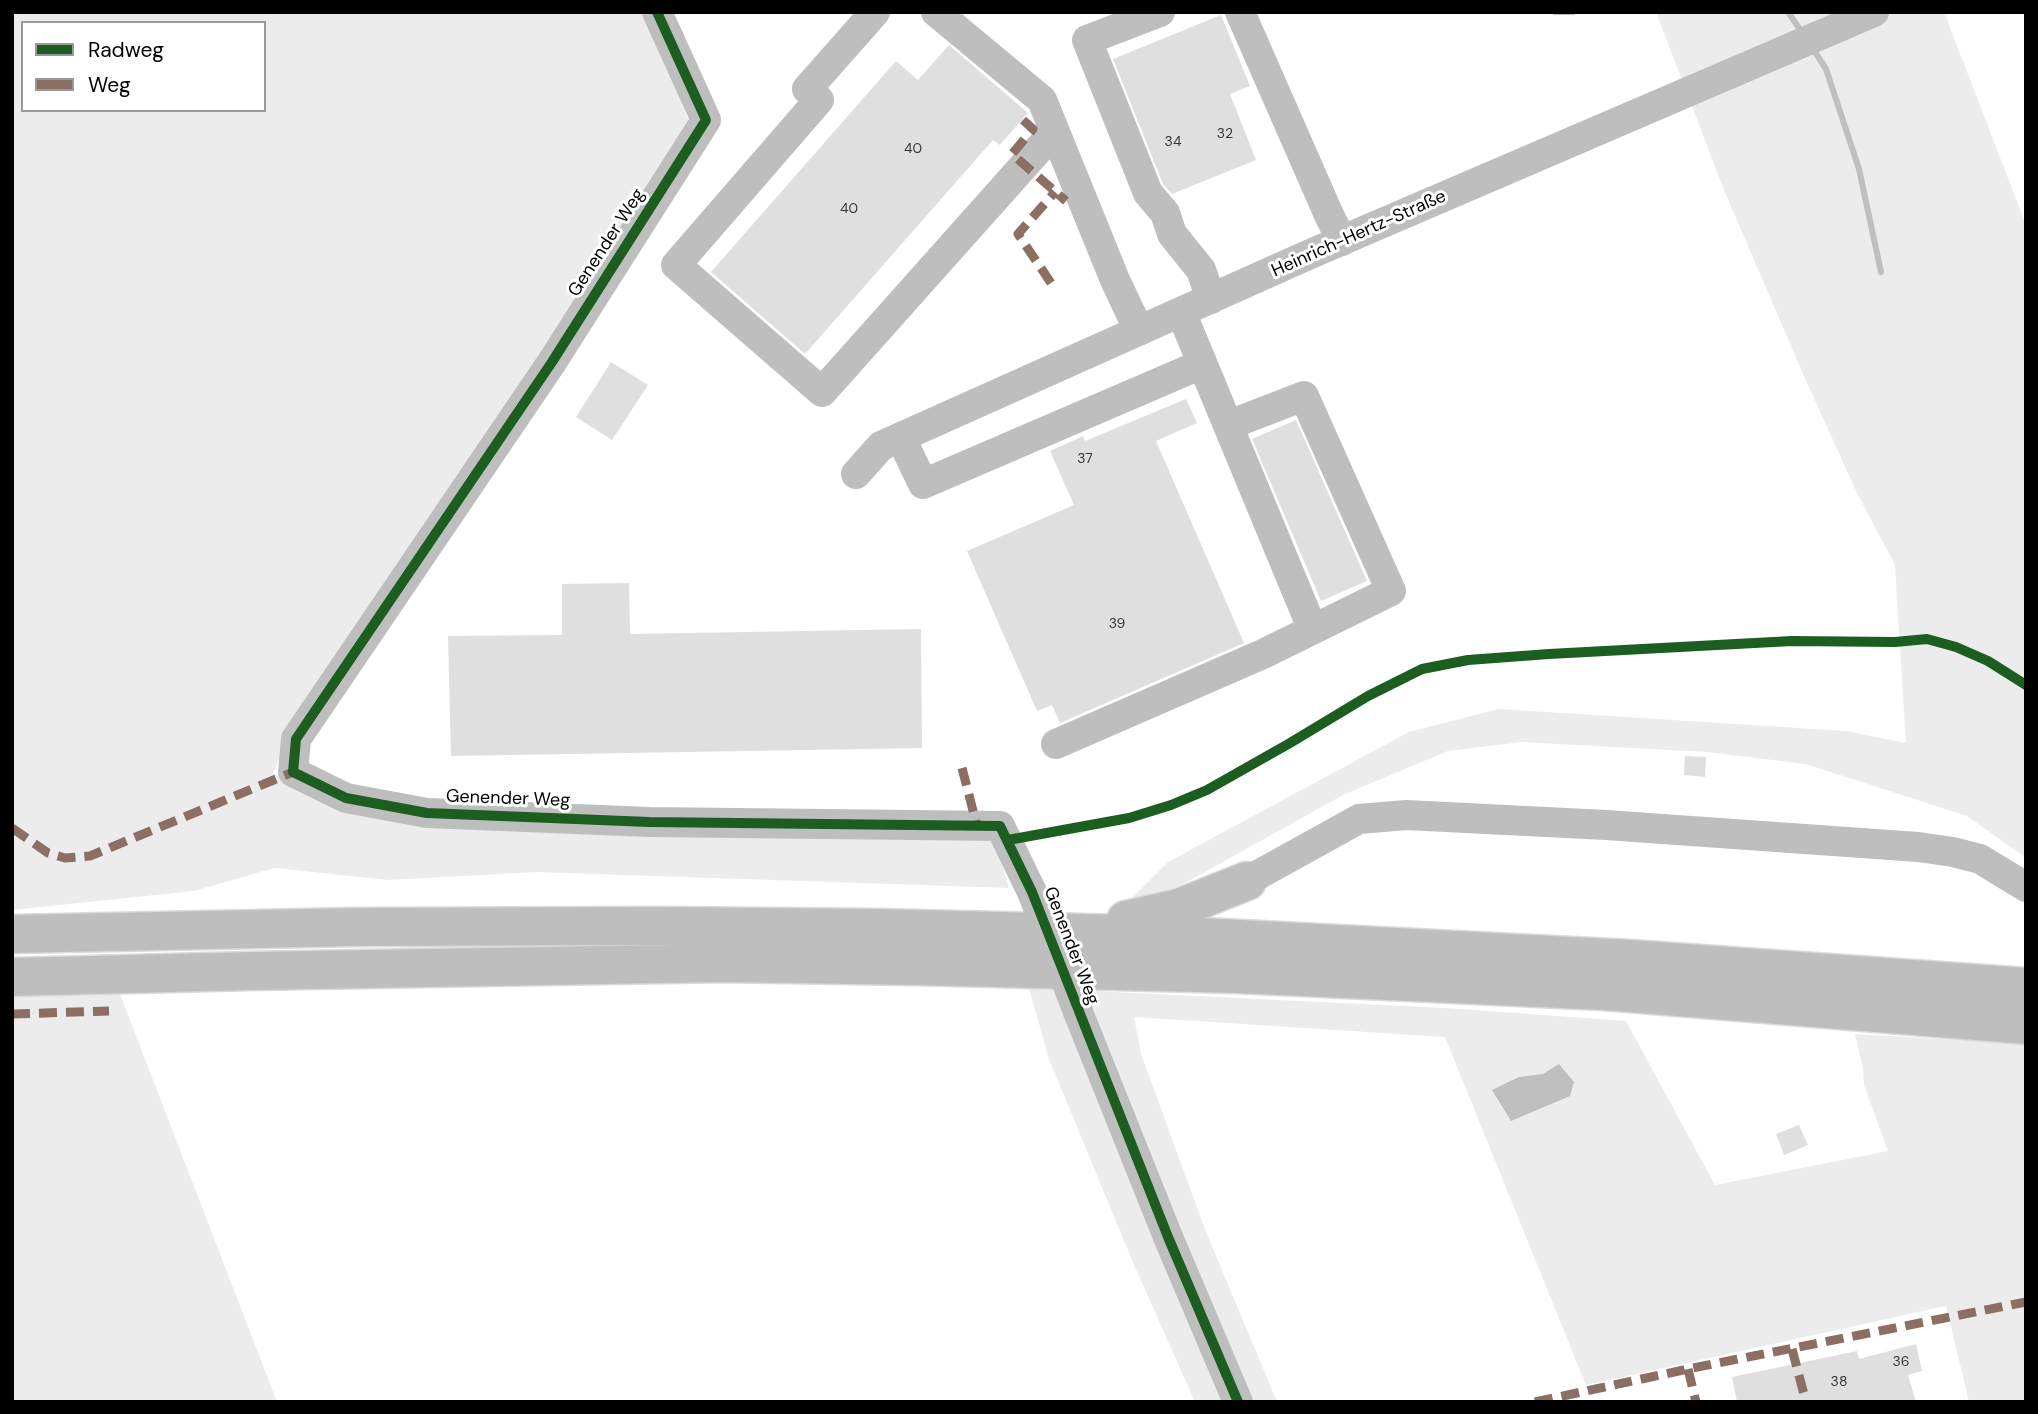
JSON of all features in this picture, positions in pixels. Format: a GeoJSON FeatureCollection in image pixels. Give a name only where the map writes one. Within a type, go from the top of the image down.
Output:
{"type":"FeatureCollection","features":[{"type":"Feature","properties":{"kind":"highway"},"geometry":{"type":"LineString","coordinates":[[1050,932],[1149,916],[1179,908],[1247,881]]}},
{"type":"Feature","properties":{"kind":"highway"},"geometry":{"type":"LineString","coordinates":[[12,934],[440,926],[673,926],[1050,932],[1630,959],[2026,987]]}},
{"type":"Feature","properties":{"kind":"highway"},"geometry":{"type":"LineString","coordinates":[[12,977],[723,963],[955,967],[1237,974],[1604,991],[2026,1025]]}},
{"type":"Feature","properties":{"kind":"street","name":"Genender Weg"},"geometry":{"type":"LineString","coordinates":[[657,12],[706,120],[552,362],[296,740],[293,772],[346,797],[427,813],[649,822],[1000,826],[1032,892],[1168,1237],[1238,1402]]}},
{"type":"Feature","properties":{"kind":"street"},"geometry":{"type":"LineString","coordinates":[[875,12],[807,89],[819,100],[676,265],[822,392],[1055,132]]}},
{"type":"Feature","properties":{"kind":"street"},"geometry":{"type":"LineString","coordinates":[[936,12],[1042,100],[1115,280],[1139,331]]}},
{"type":"Feature","properties":{"kind":"street"},"geometry":{"type":"LineString","coordinates":[[1160,12],[1087,40],[1148,193],[1165,213],[1172,234],[1201,270],[1212,299]]}},
{"type":"Feature","properties":{"kind":"street"},"geometry":{"type":"LineString","coordinates":[[1240,12],[1342,241]]}},
{"type":"Feature","properties":{"kind":"street","name":"Heinrich-Hertz-Straße"},"geometry":{"type":"LineString","coordinates":[[856,474],[881,446],[1342,241],[1874,12]]}},
{"type":"Feature","properties":{"kind":"street"},"geometry":{"type":"LineString","coordinates":[[1181,312],[1311,628]]}},
{"type":"Feature","properties":{"kind":"street"},"geometry":{"type":"LineString","coordinates":[[901,438],[923,484],[1202,364]]}},
{"type":"Feature","properties":{"kind":"street"},"geometry":{"type":"LineString","coordinates":[[1056,744],[1263,654],[1311,628],[1391,591],[1304,396],[1228,425]]}},
{"type":"Feature","properties":{"kind":"street"},"geometry":{"type":"LineString","coordinates":[[1247,881],[1359,819],[1406,815],[1606,825],[1918,847],[1980,859],[2026,887]]}},
{"type":"Feature","properties":{"kind":"shaded area"},"geometry":{"type":"Polygon","coordinates":[[[12,12],[647,12],[691,127],[290,734],[273,773],[295,787],[351,811],[994,836],[1009,888],[536,872],[389,880],[274,868],[194,891],[12,910],[12,12]]]}},
{"type":"Feature","properties":{"kind":"shaded area"},"geometry":{"type":"Polygon","coordinates":[[[1656,12],[1944,12],[2026,225],[2026,858],[1967,816],[1806,764],[1706,752],[1522,742],[1448,751],[1343,795],[1151,902],[1128,902],[1168,862],[1409,732],[1499,709],[1846,731],[1906,743],[1895,565],[1857,493],[1804,376],[1724,190],[1656,12]]]}},
{"type":"Feature","properties":{"kind":"shaded area"},"geometry":{"type":"Polygon","coordinates":[[[1029,988],[1446,1008],[1626,1021],[1715,1185],[1888,1151],[1864,1085],[1855,1034],[2026,1044],[2026,1402],[1969,1402],[1946,1306],[1586,1385],[1445,1037],[1134,1017],[1141,1054],[1206,1232],[1277,1402],[1195,1402],[1132,1260],[1049,1059],[1029,988]]]}},
{"type":"Feature","properties":{"kind":"shaded area"},"geometry":{"type":"Polygon","coordinates":[[[118,989],[277,1402],[12,1402],[12,991],[118,989]]]}},
{"type":"Feature","properties":{"kind":"shaded area"},"geometry":{"type":"Polygon","coordinates":[[[1559,1064],[1574,1082],[1570,1096],[1511,1121],[1492,1090],[1519,1077],[1543,1074],[1559,1064]]]}},
{"type":"Feature","properties":{"kind":"building"},"geometry":{"type":"Polygon","coordinates":[[[1221,15],[1250,86],[1230,94],[1256,160],[1172,194],[1163,184],[1113,59],[1221,15]]]}},
{"type":"Feature","properties":{"kind":"building"},"geometry":{"type":"Polygon","coordinates":[[[949,45],[1028,113],[1000,145],[993,140],[805,354],[711,272],[896,61],[918,80],[949,45]]]}},
{"type":"Feature","properties":{"kind":"building"},"geometry":{"type":"Polygon","coordinates":[[[611,362],[648,385],[612,440],[576,417],[611,362]]]}},
{"type":"Feature","properties":{"kind":"building"},"geometry":{"type":"Polygon","coordinates":[[[1186,399],[1197,423],[1156,441],[1244,643],[1060,723],[1052,705],[1037,711],[967,551],[1074,505],[1050,451],[1083,436],[1085,441],[1186,399]]]}},
{"type":"Feature","properties":{"kind":"building"},"geometry":{"type":"Polygon","coordinates":[[[1296,420],[1367,581],[1321,601],[1252,439],[1296,420]]]}},
{"type":"Feature","properties":{"kind":"building"},"geometry":{"type":"Polygon","coordinates":[[[629,583],[630,634],[921,629],[922,748],[451,756],[448,636],[562,635],[562,584],[629,583]]]}},
{"type":"Feature","properties":{"kind":"building"},"geometry":{"type":"Polygon","coordinates":[[[1685,756],[1706,757],[1705,777],[1684,775],[1685,756]]]}},
{"type":"Feature","properties":{"kind":"building"},"geometry":{"type":"Polygon","coordinates":[[[1799,1125],[1808,1145],[1784,1155],[1776,1134],[1799,1125]]]}},
{"type":"Feature","properties":{"kind":"building"},"geometry":{"type":"Polygon","coordinates":[[[1916,1344],[1922,1371],[1908,1375],[1916,1402],[1737,1402],[1732,1377],[1857,1351],[1859,1359],[1916,1344]]]}},
{"type":"Feature","properties":{"kind":"waterway"},"geometry":{"type":"LineString","coordinates":[[1555,12],[1573,12]]}},
{"type":"Feature","properties":{"kind":"waterway"},"geometry":{"type":"LineString","coordinates":[[1788,12],[1803,34]]}},
{"type":"Feature","properties":{"kind":"waterway"},"geometry":{"type":"LineString","coordinates":[[1813,49],[1826,69],[1859,169],[1881,272]]}},
{"type":"Feature","properties":{"kind":"marked path"},"geometry":{"type":"LineString","coordinates":[[1023,120],[1033,129],[1012,154],[1066,201]]}},
{"type":"Feature","properties":{"kind":"marked path"},"geometry":{"type":"LineString","coordinates":[[1051,283],[1018,234],[1055,192]]}},
{"type":"Feature","properties":{"kind":"marked path"},"geometry":{"type":"LineString","coordinates":[[962,768],[977,826]]}},
{"type":"Feature","properties":{"kind":"marked path"},"geometry":{"type":"LineString","coordinates":[[12,828],[48,853],[65,858],[90,856],[293,772]]}},
{"type":"Feature","properties":{"kind":"marked path"},"geometry":{"type":"LineString","coordinates":[[12,1014],[109,1011]]}},
{"type":"Feature","properties":{"kind":"marked path"},"geometry":{"type":"LineString","coordinates":[[1535,1402],[2026,1302]]}},
{"type":"Feature","properties":{"kind":"marked path"},"geometry":{"type":"LineString","coordinates":[[1792,1349],[1806,1402]]}},
{"type":"Feature","properties":{"kind":"marked path"},"geometry":{"type":"LineString","coordinates":[[1688,1369],[1696,1402]]}},
{"type":"Feature","properties":{"kind":"cycle path"},"geometry":{"type":"LineString","coordinates":[[657,12],[706,120],[552,362],[296,739],[293,772],[346,798],[427,813],[649,822],[1000,826],[1032,892],[1168,1237],[1238,1402]]}},
{"type":"Feature","properties":{"kind":"cycle path"},"geometry":{"type":"LineString","coordinates":[[1008,840],[1129,818],[1171,805],[1207,790],[1368,696],[1422,669],[1468,660],[1792,641],[1895,642],[1927,639],[1956,647],[1988,661],[2026,685]]}}]}
